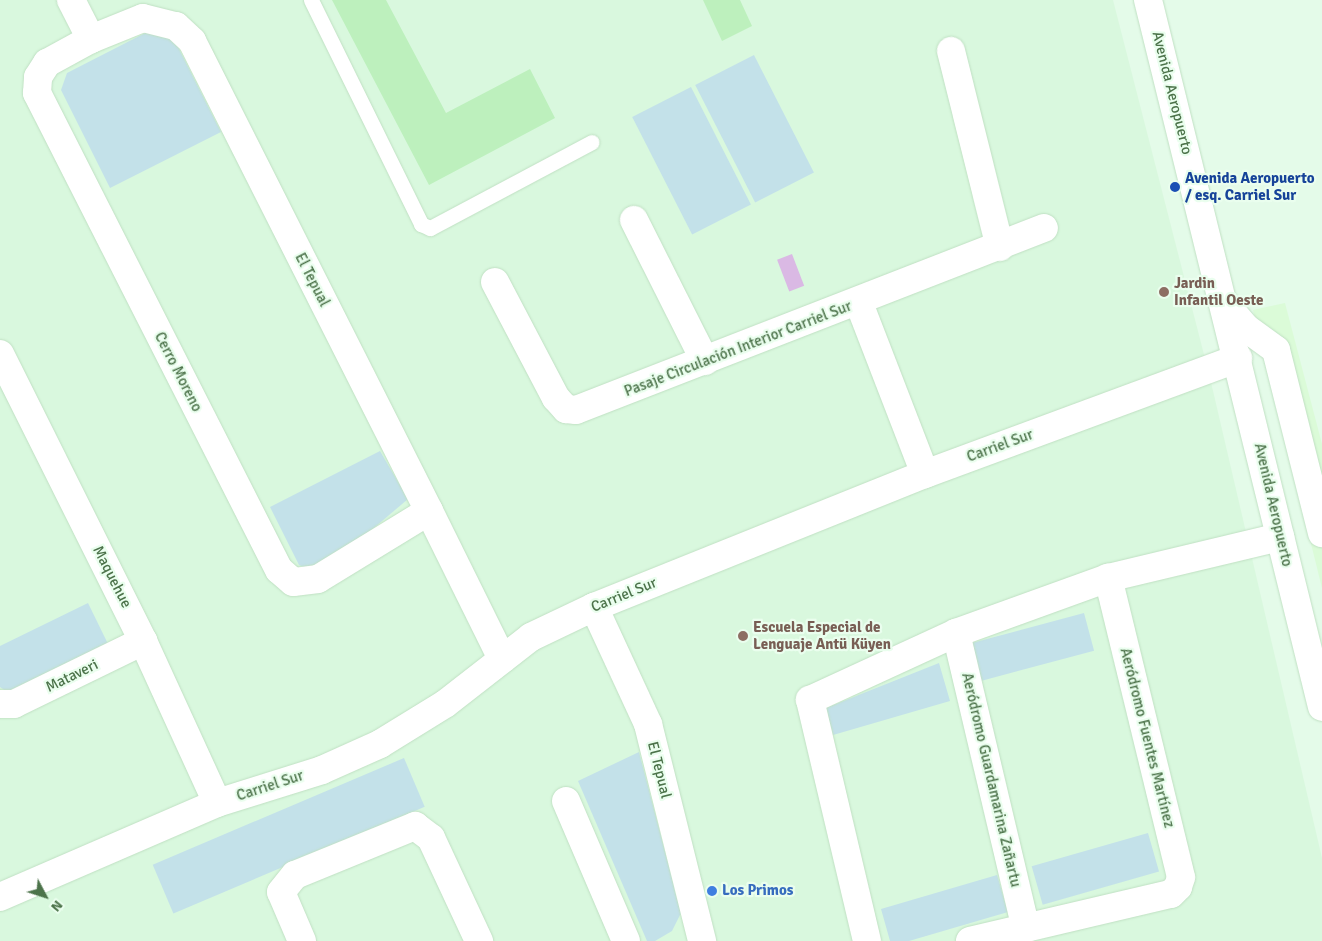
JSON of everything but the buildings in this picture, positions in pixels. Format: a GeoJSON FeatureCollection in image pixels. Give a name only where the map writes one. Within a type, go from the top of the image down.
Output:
{"type":"FeatureCollection","features":[{"type":"Feature","properties":{"kind":"street"},"geometry":{"type":"LineString","coordinates":[[71,0],[91,39]]}},
{"type":"Feature","properties":{"kind":"street","name":"Avenida Aeropuerto"},"geometry":{"type":"LineString","coordinates":[[1148,0],[1238,358],[1322,707]]}},
{"type":"Feature","properties":{"kind":"street","name":"El Tepual"},"geometry":{"type":"LineString","coordinates":[[91,39],[137,20],[152,18],[176,26],[192,41],[502,659]]}},
{"type":"Feature","properties":{"kind":"street","name":"Cerro Moreno"},"geometry":{"type":"LineString","coordinates":[[91,39],[47,63],[38,77],[37,93],[279,570],[293,582],[318,579],[428,511]]}},
{"type":"Feature","properties":{"kind":"street"},"geometry":{"type":"LineString","coordinates":[[952,52],[1000,247]]}},
{"type":"Feature","properties":{"kind":"street"},"geometry":{"type":"LineString","coordinates":[[634,220],[704,361]]}},
{"type":"Feature","properties":{"kind":"street","name":"Pasaje Circulación Interior Carriel Sur"},"geometry":{"type":"LineString","coordinates":[[495,282],[556,398],[566,409],[591,406],[859,303],[1044,228]]}},
{"type":"Feature","properties":{"kind":"street"},"geometry":{"type":"LineString","coordinates":[[859,303],[925,474]]}},
{"type":"Feature","properties":{"kind":"street","name":"Avenida Aeropuerto"},"geometry":{"type":"LineString","coordinates":[[1224,303],[1246,328],[1276,350]]}},
{"type":"Feature","properties":{"kind":"street"},"geometry":{"type":"LineString","coordinates":[[1276,350],[1322,533]]}},
{"type":"Feature","properties":{"kind":"street","name":"Carriel Sur"},"geometry":{"type":"LineString","coordinates":[[0,897],[218,803],[322,770],[380,744],[446,704],[502,659],[542,631],[594,608],[925,474],[1238,358],[1276,350]]}},
{"type":"Feature","properties":{"kind":"street","name":"Maquehue"},"geometry":{"type":"LineString","coordinates":[[0,354],[143,640],[218,803]]}},
{"type":"Feature","properties":{"kind":"street"},"geometry":{"type":"LineString","coordinates":[[867,941],[810,700],[956,633],[1108,578],[1280,537]]}},
{"type":"Feature","properties":{"kind":"street","name":"Aeródromo Fuentes Martínez"},"geometry":{"type":"LineString","coordinates":[[1026,928],[1171,894],[1181,877],[1108,578]]}},
{"type":"Feature","properties":{"kind":"street","name":"El Tepual"},"geometry":{"type":"LineString","coordinates":[[594,608],[648,724],[702,941]]}},
{"type":"Feature","properties":{"kind":"street","name":"Aeródromo Guardamarina Zañartu"},"geometry":{"type":"LineString","coordinates":[[956,633],[1026,928]]}},
{"type":"Feature","properties":{"kind":"street","name":"Mataveri"},"geometry":{"type":"LineString","coordinates":[[0,704],[14,704],[143,640]]}},
{"type":"Feature","properties":{"kind":"street"},"geometry":{"type":"LineString","coordinates":[[566,802],[626,941]]}},
{"type":"Feature","properties":{"kind":"street"},"geometry":{"type":"LineString","coordinates":[[302,941],[280,892],[294,875],[415,826],[431,838],[479,941]]}},
{"type":"Feature","properties":{"kind":"street"},"geometry":{"type":"LineString","coordinates":[[970,941],[1026,928]]}},
{"type":"Feature","properties":{"kind":"lane"},"geometry":{"type":"LineString","coordinates":[[312,0],[421,224],[430,228],[592,142]]}},
{"type":"Feature","properties":{"kind":"shaded area"},"geometry":{"type":"Polygon","coordinates":[[[0,0],[1113,0],[1210,378],[1322,858],[1322,941],[0,941],[0,0]]]}},
{"type":"Feature","properties":{"kind":"shaded area"},"geometry":{"type":"Polygon","coordinates":[[[151,30],[174,39],[221,132],[110,188],[61,90],[67,73],[151,30]]]}},
{"type":"Feature","properties":{"kind":"shaded area"},"geometry":{"type":"Polygon","coordinates":[[[754,55],[814,173],[755,203],[695,85],[754,55]]]}},
{"type":"Feature","properties":{"kind":"shaded area"},"geometry":{"type":"Polygon","coordinates":[[[691,87],[751,205],[692,235],[632,117],[691,87]]]}},
{"type":"Feature","properties":{"kind":"shaded area"},"geometry":{"type":"Polygon","coordinates":[[[792,254],[804,286],[789,291],[777,260],[792,254]]]}},
{"type":"Feature","properties":{"kind":"shaded area"},"geometry":{"type":"Polygon","coordinates":[[[1285,303],[1322,444],[1322,588],[1253,310],[1285,303]]]}},
{"type":"Feature","properties":{"kind":"shaded area"},"geometry":{"type":"Polygon","coordinates":[[[380,451],[408,499],[362,538],[311,570],[299,565],[270,507],[380,451]]]}},
{"type":"Feature","properties":{"kind":"shaded area"},"geometry":{"type":"Polygon","coordinates":[[[88,603],[110,648],[19,692],[7,692],[0,687],[0,646],[88,603]]]}},
{"type":"Feature","properties":{"kind":"shaded area"},"geometry":{"type":"Polygon","coordinates":[[[1084,613],[1094,651],[976,682],[966,645],[1084,613]]]}},
{"type":"Feature","properties":{"kind":"shaded area"},"geometry":{"type":"Polygon","coordinates":[[[939,663],[950,701],[833,735],[826,708],[939,663]]]}},
{"type":"Feature","properties":{"kind":"shaded area"},"geometry":{"type":"Polygon","coordinates":[[[639,752],[681,913],[672,931],[655,941],[647,941],[578,781],[639,752]]]}},
{"type":"Feature","properties":{"kind":"shaded area"},"geometry":{"type":"Polygon","coordinates":[[[404,758],[425,807],[173,913],[153,865],[404,758]]]}},
{"type":"Feature","properties":{"kind":"shaded area"},"geometry":{"type":"Polygon","coordinates":[[[1148,833],[1159,871],[1043,905],[1032,866],[1148,833]]]}},
{"type":"Feature","properties":{"kind":"shaded area"},"geometry":{"type":"Polygon","coordinates":[[[997,875],[1008,912],[909,941],[890,941],[881,909],[997,875]]]}},
{"type":"Feature","properties":{"kind":"place","name":"Avenida Aeropuerto / esq. Carriel Sur"},"geometry":{"type":"Point","coordinates":[1175,187]}},
{"type":"Feature","properties":{"kind":"place","name":"Jardin Infantil Oeste"},"geometry":{"type":"Point","coordinates":[1164,292]}},
{"type":"Feature","properties":{"kind":"place","name":"Escuela Especial de Lenguaje Antü Küyen"},"geometry":{"type":"Point","coordinates":[743,636]}},
{"type":"Feature","properties":{"kind":"place","name":"Los Primos"},"geometry":{"type":"Point","coordinates":[712,891]}}]}
